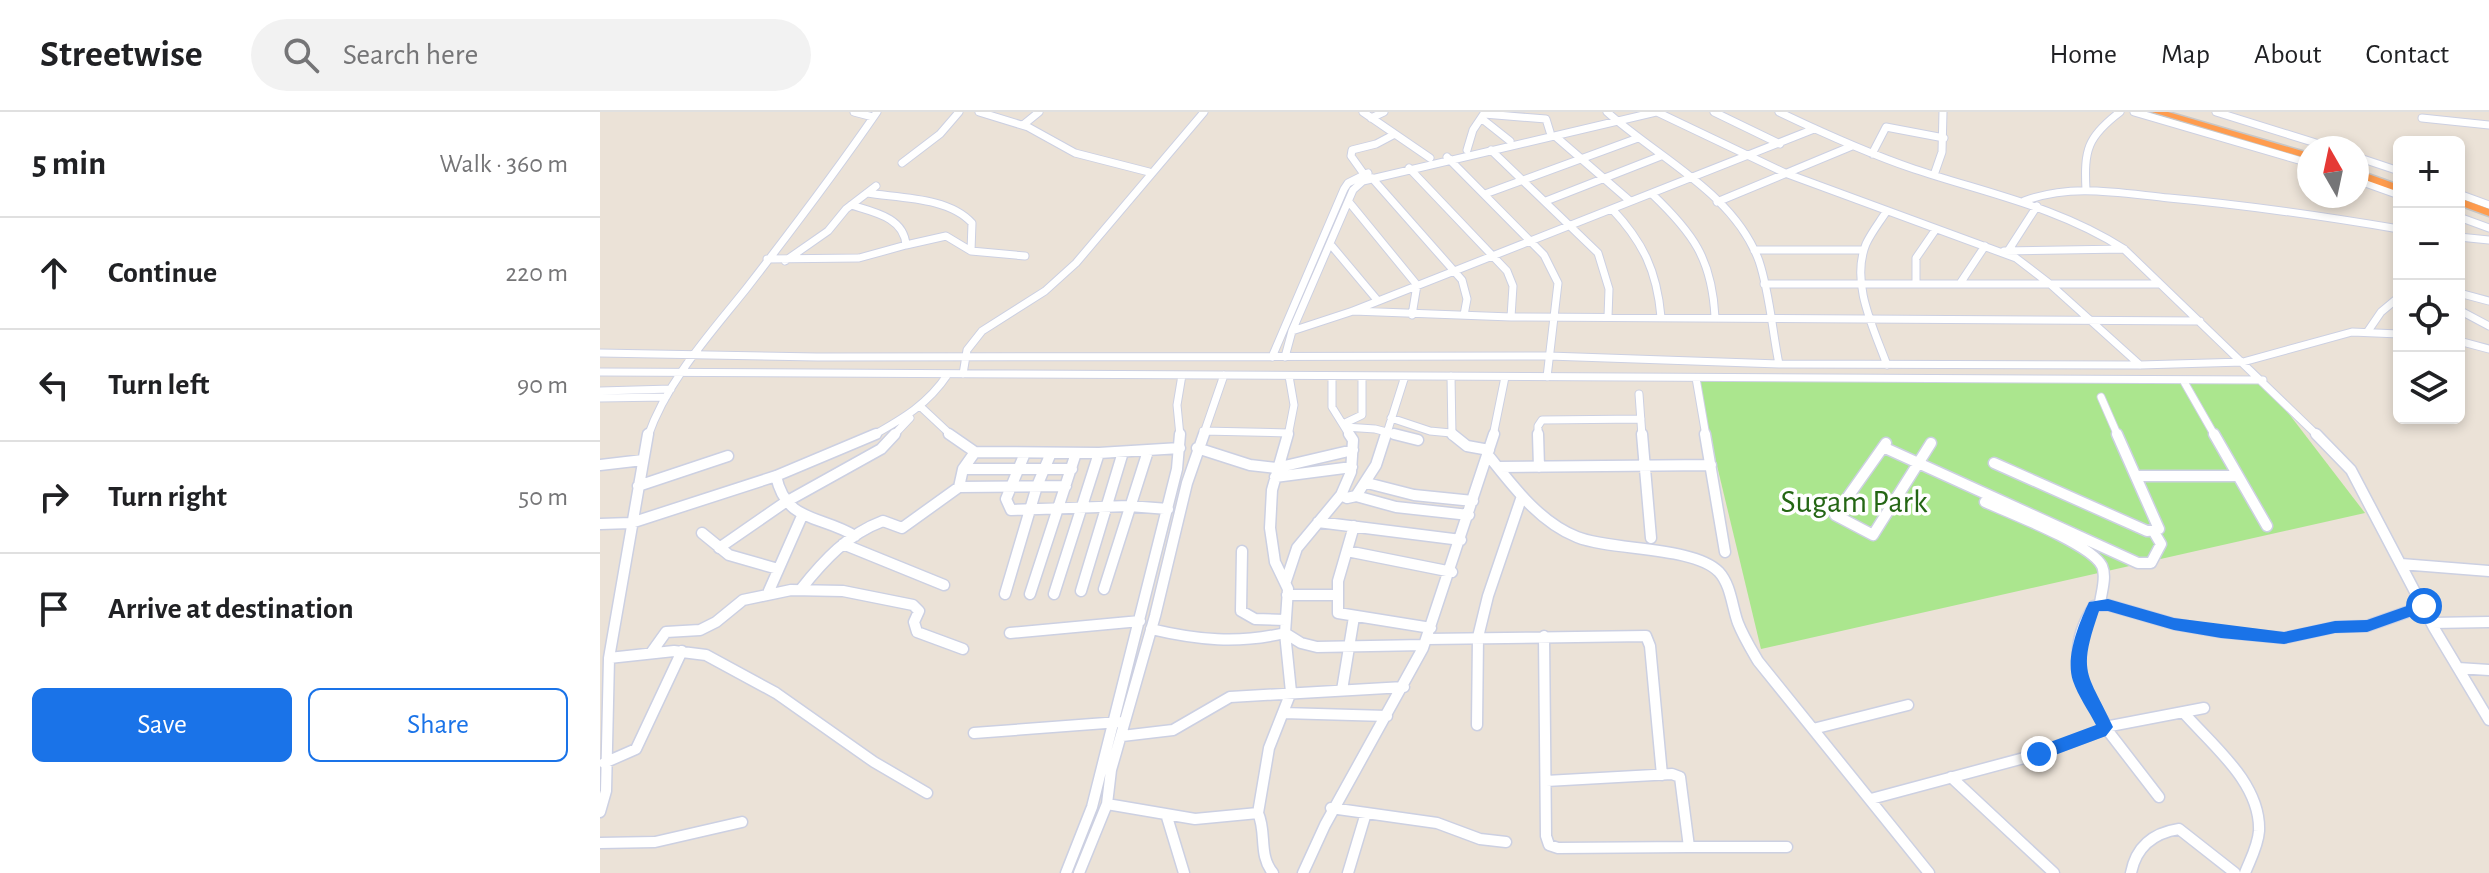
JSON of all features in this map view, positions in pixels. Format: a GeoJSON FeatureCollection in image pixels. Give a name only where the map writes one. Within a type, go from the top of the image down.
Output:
{"type":"FeatureCollection","features":[{"type":"Feature","properties":{"kind":"highway"},"geometry":{"type":"LineString","coordinates":[[2157,112],[2297,153]]}},
{"type":"Feature","properties":{"kind":"highway"},"geometry":{"type":"LineString","coordinates":[[2189,112],[2297,144]]}},
{"type":"Feature","properties":{"kind":"highway"},"geometry":{"type":"LineString","coordinates":[[2369,168],[2393,177]]}},
{"type":"Feature","properties":{"kind":"highway"},"geometry":{"type":"LineString","coordinates":[[2369,178],[2393,189]]}},
{"type":"Feature","properties":{"kind":"highway"},"geometry":{"type":"LineString","coordinates":[[2465,203],[2489,213]]}},
{"type":"Feature","properties":{"kind":"highway"},"geometry":{"type":"LineString","coordinates":[[2465,216],[2489,222]]}},
{"type":"Feature","properties":{"kind":"street"},"geometry":{"type":"LineString","coordinates":[[600,812],[606,791],[604,763],[609,658],[648,435],[668,393],[695,354],[832,178],[875,115],[854,112]]}},
{"type":"Feature","properties":{"kind":"street"},"geometry":{"type":"LineString","coordinates":[[902,163],[940,134],[959,112]]}},
{"type":"Feature","properties":{"kind":"street"},"geometry":{"type":"LineString","coordinates":[[979,112],[1023,125],[1075,153],[1149,172]]}},
{"type":"Feature","properties":{"kind":"street"},"geometry":{"type":"LineString","coordinates":[[1023,125],[1039,112]]}},
{"type":"Feature","properties":{"kind":"street"},"geometry":{"type":"LineString","coordinates":[[963,374],[965,355],[974,338],[1036,298],[1092,248],[1130,204],[1149,172],[1204,112]]}},
{"type":"Feature","properties":{"kind":"street"},"geometry":{"type":"LineString","coordinates":[[1363,112],[1430,158]]}},
{"type":"Feature","properties":{"kind":"street"},"geometry":{"type":"LineString","coordinates":[[1371,118],[1384,112]]}},
{"type":"Feature","properties":{"kind":"street"},"geometry":{"type":"LineString","coordinates":[[1272,375],[1348,183],[1430,158],[1491,150],[1635,112]]}},
{"type":"Feature","properties":{"kind":"street"},"geometry":{"type":"LineString","coordinates":[[1612,117],[1656,112],[1785,173],[1886,212],[2004,251],[2124,249]]}},
{"type":"Feature","properties":{"kind":"street"},"geometry":{"type":"LineString","coordinates":[[1714,112],[1780,144]]}},
{"type":"Feature","properties":{"kind":"street"},"geometry":{"type":"LineString","coordinates":[[1779,112],[1872,154],[2037,206],[2096,231],[2124,249],[2263,380],[2351,470],[2432,623],[2489,720]]}},
{"type":"Feature","properties":{"kind":"street"},"geometry":{"type":"LineString","coordinates":[[1934,175],[1944,138],[1943,112]]}},
{"type":"Feature","properties":{"kind":"street"},"geometry":{"type":"LineString","coordinates":[[2086,190],[2085,157],[2095,130],[2120,112]]}},
{"type":"Feature","properties":{"kind":"street"},"geometry":{"type":"LineString","coordinates":[[2134,112],[2297,160]]}},
{"type":"Feature","properties":{"kind":"street"},"geometry":{"type":"LineString","coordinates":[[2216,112],[2297,137]]}},
{"type":"Feature","properties":{"kind":"street"},"geometry":{"type":"LineString","coordinates":[[1483,115],[1546,119],[1552,134],[1630,201]]}},
{"type":"Feature","properties":{"kind":"street"},"geometry":{"type":"LineString","coordinates":[[1483,115],[1510,141]]}},
{"type":"Feature","properties":{"kind":"street"},"geometry":{"type":"LineString","coordinates":[[1467,150],[1473,130],[1483,115]]}},
{"type":"Feature","properties":{"kind":"street"},"geometry":{"type":"LineString","coordinates":[[1612,117],[1717,202],[1754,250],[1764,284],[1779,364]]}},
{"type":"Feature","properties":{"kind":"street"},"geometry":{"type":"LineString","coordinates":[[2422,118],[2489,125]]}},
{"type":"Feature","properties":{"kind":"street"},"geometry":{"type":"LineString","coordinates":[[1872,154],[1886,127],[1944,138]]}},
{"type":"Feature","properties":{"kind":"street"},"geometry":{"type":"LineString","coordinates":[[1292,331],[1353,311],[1814,129]]}},
{"type":"Feature","properties":{"kind":"street"},"geometry":{"type":"LineString","coordinates":[[1279,357],[1356,185],[1368,177],[1467,150],[1552,134]]}},
{"type":"Feature","properties":{"kind":"street"},"geometry":{"type":"LineString","coordinates":[[1393,135],[1376,144],[1352,150],[1351,156],[1455,270],[1467,290],[1464,315]]}},
{"type":"Feature","properties":{"kind":"street"},"geometry":{"type":"LineString","coordinates":[[1485,194],[1638,138]]}},
{"type":"Feature","properties":{"kind":"street"},"geometry":{"type":"LineString","coordinates":[[1717,202],[1852,146]]}},
{"type":"Feature","properties":{"kind":"street"},"geometry":{"type":"LineString","coordinates":[[1491,150],[1598,253],[1606,272],[1608,317]]}},
{"type":"Feature","properties":{"kind":"street"},"geometry":{"type":"LineString","coordinates":[[1546,201],[1661,156]]}},
{"type":"Feature","properties":{"kind":"street"},"geometry":{"type":"LineString","coordinates":[[1447,157],[1544,255],[1558,283],[1547,377]]}},
{"type":"Feature","properties":{"kind":"street"},"geometry":{"type":"LineString","coordinates":[[2369,161],[2393,169]]}},
{"type":"Feature","properties":{"kind":"street"},"geometry":{"type":"LineString","coordinates":[[1409,168],[1494,255],[1513,286],[1511,317]]}},
{"type":"Feature","properties":{"kind":"street"},"geometry":{"type":"LineString","coordinates":[[2369,183],[2393,190]]}},
{"type":"Feature","properties":{"kind":"street"},"geometry":{"type":"LineString","coordinates":[[785,261],[828,231],[851,205],[876,186]]}},
{"type":"Feature","properties":{"kind":"street"},"geometry":{"type":"LineString","coordinates":[[2024,201],[2051,191],[2086,190],[2271,207],[2393,227]]}},
{"type":"Feature","properties":{"kind":"street"},"geometry":{"type":"LineString","coordinates":[[867,193],[937,205],[965,214],[972,223],[971,251]]}},
{"type":"Feature","properties":{"kind":"street"},"geometry":{"type":"LineString","coordinates":[[1652,194],[1701,246],[1711,269],[1715,317]]}},
{"type":"Feature","properties":{"kind":"street"},"geometry":{"type":"LineString","coordinates":[[2465,196],[2489,205]]}},
{"type":"Feature","properties":{"kind":"street"},"geometry":{"type":"LineString","coordinates":[[1349,202],[1417,285],[1412,315]]}},
{"type":"Feature","properties":{"kind":"street"},"geometry":{"type":"LineString","coordinates":[[851,205],[892,220],[905,236],[906,245]]}},
{"type":"Feature","properties":{"kind":"street"},"geometry":{"type":"LineString","coordinates":[[2004,251],[2037,206]]}},
{"type":"Feature","properties":{"kind":"street"},"geometry":{"type":"LineString","coordinates":[[1612,209],[1640,237],[1651,254],[1657,272],[1661,317]]}},
{"type":"Feature","properties":{"kind":"street"},"geometry":{"type":"LineString","coordinates":[[1886,212],[1863,250],[1863,284],[1887,365]]}},
{"type":"Feature","properties":{"kind":"street"},"geometry":{"type":"LineString","coordinates":[[2465,217],[2489,228]]}},
{"type":"Feature","properties":{"kind":"street"},"geometry":{"type":"LineString","coordinates":[[1916,284],[1916,258],[1936,229]]}},
{"type":"Feature","properties":{"kind":"street"},"geometry":{"type":"LineString","coordinates":[[767,259],[846,258],[895,250],[946,236],[971,251],[1025,256]]}},
{"type":"Feature","properties":{"kind":"street"},"geometry":{"type":"LineString","coordinates":[[2465,238],[2489,240]]}},
{"type":"Feature","properties":{"kind":"street"},"geometry":{"type":"LineString","coordinates":[[1331,245],[1378,301]]}},
{"type":"Feature","properties":{"kind":"street"},"geometry":{"type":"LineString","coordinates":[[1961,282],[1985,246]]}},
{"type":"Feature","properties":{"kind":"street"},"geometry":{"type":"LineString","coordinates":[[1754,250],[1863,250]]}},
{"type":"Feature","properties":{"kind":"street"},"geometry":{"type":"LineString","coordinates":[[2004,251],[2034,269],[2140,365]]}},
{"type":"Feature","properties":{"kind":"street"},"geometry":{"type":"LineString","coordinates":[[1764,284],[2160,284]]}},
{"type":"Feature","properties":{"kind":"street"},"geometry":{"type":"LineString","coordinates":[[2465,295],[2489,301]]}},
{"type":"Feature","properties":{"kind":"street"},"geometry":{"type":"LineString","coordinates":[[2368,331],[2381,312],[2393,302]]}},
{"type":"Feature","properties":{"kind":"street"},"geometry":{"type":"LineString","coordinates":[[1353,311],[1511,317],[1768,316],[2200,321]]}},
{"type":"Feature","properties":{"kind":"street"},"geometry":{"type":"LineString","coordinates":[[2465,313],[2489,326]]}},
{"type":"Feature","properties":{"kind":"street"},"geometry":{"type":"LineString","coordinates":[[600,353],[1549,356],[1779,364],[2140,365],[2243,362],[2352,332],[2393,333]]}},
{"type":"Feature","properties":{"kind":"street"},"geometry":{"type":"LineString","coordinates":[[2465,343],[2489,349]]}},
{"type":"Feature","properties":{"kind":"street"},"geometry":{"type":"LineString","coordinates":[[600,384],[604,372],[2263,380]]}},
{"type":"Feature","properties":{"kind":"street"},"geometry":{"type":"LineString","coordinates":[[719,548],[784,503],[881,449],[934,395],[948,374]]}},
{"type":"Feature","properties":{"kind":"street"},"geometry":{"type":"LineString","coordinates":[[1079,873],[1107,804],[1111,770],[1122,736],[1120,722],[1140,621],[1180,448],[1177,405],[1182,375]]}},
{"type":"Feature","properties":{"kind":"street"},"geometry":{"type":"LineString","coordinates":[[1066,873],[1087,825],[1151,629],[1197,448],[1224,375]]}},
{"type":"Feature","properties":{"kind":"street"},"geometry":{"type":"LineString","coordinates":[[1286,581],[1275,562],[1270,543],[1276,473],[1294,405],[1289,376]]}},
{"type":"Feature","properties":{"kind":"street"},"geometry":{"type":"LineString","coordinates":[[1258,813],[1269,748],[1291,692],[1285,633],[1286,581],[1297,548],[1341,495],[1352,467],[1353,440],[1332,407],[1332,376]]}},
{"type":"Feature","properties":{"kind":"street"},"geometry":{"type":"LineString","coordinates":[[1344,426],[1362,415],[1362,376]]}},
{"type":"Feature","properties":{"kind":"street"},"geometry":{"type":"LineString","coordinates":[[1356,496],[1367,483],[1383,453],[1396,393],[1405,376]]}},
{"type":"Feature","properties":{"kind":"street"},"geometry":{"type":"LineString","coordinates":[[1451,376],[1451,433],[1457,442],[1489,452],[1522,496],[1556,527],[1579,538],[1710,565],[1719,572],[1740,626],[1758,661],[1929,873]]}},
{"type":"Feature","properties":{"kind":"street"},"geometry":{"type":"LineString","coordinates":[[1303,873],[1331,808],[1404,687],[1428,637],[1452,572],[1489,452],[1505,377]]}},
{"type":"Feature","properties":{"kind":"street"},"geometry":{"type":"LineString","coordinates":[[1696,378],[1725,552]]}},
{"type":"Feature","properties":{"kind":"street"},"geometry":{"type":"LineString","coordinates":[[2183,380],[2267,526]]}},
{"type":"Feature","properties":{"kind":"street"},"geometry":{"type":"LineString","coordinates":[[600,391],[668,393]]}},
{"type":"Feature","properties":{"kind":"street"},"geometry":{"type":"LineString","coordinates":[[600,398],[668,393]]}},
{"type":"Feature","properties":{"kind":"street"},"geometry":{"type":"LineString","coordinates":[[1639,394],[1651,538]]}},
{"type":"Feature","properties":{"kind":"street"},"geometry":{"type":"LineString","coordinates":[[2101,397],[2159,524],[2159,529],[2154,532]]}},
{"type":"Feature","properties":{"kind":"street"},"geometry":{"type":"LineString","coordinates":[[918,409],[975,452],[1099,453],[1180,448]]}},
{"type":"Feature","properties":{"kind":"street"},"geometry":{"type":"LineString","coordinates":[[600,524],[631,523],[776,476],[863,441],[918,409]]}},
{"type":"Feature","properties":{"kind":"street"},"geometry":{"type":"LineString","coordinates":[[1391,418],[1430,431],[1451,433]]}},
{"type":"Feature","properties":{"kind":"street"},"geometry":{"type":"LineString","coordinates":[[1539,467],[1538,426],[1542,420],[1641,419]]}},
{"type":"Feature","properties":{"kind":"street"},"geometry":{"type":"LineString","coordinates":[[1344,426],[1389,431],[1418,440]]}},
{"type":"Feature","properties":{"kind":"street"},"geometry":{"type":"LineString","coordinates":[[1203,431],[1288,433]]}},
{"type":"Feature","properties":{"kind":"street"},"geometry":{"type":"LineString","coordinates":[[1931,443],[1919,463],[1873,535],[1835,515],[1885,445],[1919,463],[2146,565],[2151,563],[2161,544],[2154,532],[1994,463]]}},
{"type":"Feature","properties":{"kind":"street"},"geometry":{"type":"LineString","coordinates":[[1197,448],[1276,473],[1352,467]]}},
{"type":"Feature","properties":{"kind":"street"},"geometry":{"type":"LineString","coordinates":[[1276,473],[1353,450]]}},
{"type":"Feature","properties":{"kind":"street"},"geometry":{"type":"LineString","coordinates":[[1104,589],[1148,451]]}},
{"type":"Feature","properties":{"kind":"street"},"geometry":{"type":"LineString","coordinates":[[959,487],[963,469],[975,452]]}},
{"type":"Feature","properties":{"kind":"street"},"geometry":{"type":"LineString","coordinates":[[1081,591],[1123,452]]}},
{"type":"Feature","properties":{"kind":"street"},"geometry":{"type":"LineString","coordinates":[[1025,453],[1006,499],[1011,510],[1106,506],[1168,509]]}},
{"type":"Feature","properties":{"kind":"street"},"geometry":{"type":"LineString","coordinates":[[1005,594],[1037,486],[1051,453]]}},
{"type":"Feature","properties":{"kind":"street"},"geometry":{"type":"LineString","coordinates":[[1030,594],[1076,453]]}},
{"type":"Feature","properties":{"kind":"street"},"geometry":{"type":"LineString","coordinates":[[1054,594],[1099,453]]}},
{"type":"Feature","properties":{"kind":"street"},"geometry":{"type":"LineString","coordinates":[[638,486],[728,456]]}},
{"type":"Feature","properties":{"kind":"street"},"geometry":{"type":"LineString","coordinates":[[600,465],[643,460]]}},
{"type":"Feature","properties":{"kind":"street"},"geometry":{"type":"LineString","coordinates":[[1498,467],[1711,465]]}},
{"type":"Feature","properties":{"kind":"street"},"geometry":{"type":"LineString","coordinates":[[963,469],[1072,469]]}},
{"type":"Feature","properties":{"kind":"street"},"geometry":{"type":"LineString","coordinates":[[776,476],[779,495],[784,503],[802,516],[837,524],[855,536]]}},
{"type":"Feature","properties":{"kind":"street"},"geometry":{"type":"LineString","coordinates":[[2137,476],[2238,476]]}},
{"type":"Feature","properties":{"kind":"street"},"geometry":{"type":"LineString","coordinates":[[1367,483],[1414,495],[1473,501]]}},
{"type":"Feature","properties":{"kind":"street"},"geometry":{"type":"LineString","coordinates":[[801,589],[843,544],[855,536],[883,521],[902,528],[959,487],[1066,486]]}},
{"type":"Feature","properties":{"kind":"street"},"geometry":{"type":"LineString","coordinates":[[1341,495],[1396,507],[1469,515]]}},
{"type":"Feature","properties":{"kind":"street"},"geometry":{"type":"LineString","coordinates":[[1477,725],[1478,637],[1488,596],[1522,496]]}},
{"type":"Feature","properties":{"kind":"street"},"geometry":{"type":"LineString","coordinates":[[1985,502],[2095,558],[2104,573],[2100,604],[2089,612],[2078,668],[2080,680],[2105,727],[2159,797]]}},
{"type":"Feature","properties":{"kind":"street"},"geometry":{"type":"LineString","coordinates":[[768,593],[802,516]]}},
{"type":"Feature","properties":{"kind":"street"},"geometry":{"type":"LineString","coordinates":[[1318,522],[1461,540]]}},
{"type":"Feature","properties":{"kind":"street"},"geometry":{"type":"LineString","coordinates":[[1354,526],[1337,595],[1338,613],[1428,637]]}},
{"type":"Feature","properties":{"kind":"street"},"geometry":{"type":"LineString","coordinates":[[702,533],[719,548],[751,563],[778,569]]}},
{"type":"Feature","properties":{"kind":"street"},"geometry":{"type":"LineString","coordinates":[[843,544],[944,585]]}},
{"type":"Feature","properties":{"kind":"street"},"geometry":{"type":"LineString","coordinates":[[1242,551],[1241,611],[1255,619],[1285,620]]}},
{"type":"Feature","properties":{"kind":"street"},"geometry":{"type":"LineString","coordinates":[[1347,551],[1452,572]]}},
{"type":"Feature","properties":{"kind":"street"},"geometry":{"type":"LineString","coordinates":[[2401,564],[2489,571]]}},
{"type":"Feature","properties":{"kind":"street"},"geometry":{"type":"LineString","coordinates":[[651,653],[666,632],[700,630],[743,600],[801,589],[843,591],[913,605],[919,611],[914,622],[917,632],[963,649]]}},
{"type":"Feature","properties":{"kind":"street"},"geometry":{"type":"LineString","coordinates":[[1287,595],[1337,595]]}},
{"type":"Feature","properties":{"kind":"street"},"geometry":{"type":"LineString","coordinates":[[2100,604],[2174,624],[2284,638],[2335,627],[2367,626],[2424,606]]}},
{"type":"Feature","properties":{"kind":"street"},"geometry":{"type":"LineString","coordinates":[[1342,690],[1354,617]]}},
{"type":"Feature","properties":{"kind":"street"},"geometry":{"type":"LineString","coordinates":[[1010,633],[1140,621]]}},
{"type":"Feature","properties":{"kind":"street"},"geometry":{"type":"LineString","coordinates":[[2432,623],[2489,622]]}},
{"type":"Feature","properties":{"kind":"street"},"geometry":{"type":"LineString","coordinates":[[1151,629],[1214,643],[1236,643],[1285,633],[1306,645],[1350,646],[1428,637],[1646,636],[1650,646],[1662,775]]}},
{"type":"Feature","properties":{"kind":"street"},"geometry":{"type":"LineString","coordinates":[[1544,636],[1546,836],[1549,845],[1558,848],[1787,847]]}},
{"type":"Feature","properties":{"kind":"street"},"geometry":{"type":"LineString","coordinates":[[609,658],[682,651],[706,655],[776,693],[874,762],[927,793]]}},
{"type":"Feature","properties":{"kind":"street"},"geometry":{"type":"LineString","coordinates":[[604,763],[636,749],[682,651]]}},
{"type":"Feature","properties":{"kind":"street"},"geometry":{"type":"LineString","coordinates":[[2458,668],[2489,670]]}},
{"type":"Feature","properties":{"kind":"street"},"geometry":{"type":"LineString","coordinates":[[1122,736],[1173,730],[1230,697],[1404,687]]}},
{"type":"Feature","properties":{"kind":"street"},"geometry":{"type":"LineString","coordinates":[[1813,729],[1908,705]]}},
{"type":"Feature","properties":{"kind":"street"},"geometry":{"type":"LineString","coordinates":[[1871,799],[2039,754],[2105,727],[2204,708]]}},
{"type":"Feature","properties":{"kind":"street"},"geometry":{"type":"LineString","coordinates":[[2131,873],[2139,848],[2173,829],[2185,831],[2237,873],[2259,835],[2259,816],[2241,779],[2183,712]]}},
{"type":"Feature","properties":{"kind":"street"},"geometry":{"type":"LineString","coordinates":[[1283,713],[1387,716]]}},
{"type":"Feature","properties":{"kind":"street"},"geometry":{"type":"LineString","coordinates":[[974,733],[1120,722]]}},
{"type":"Feature","properties":{"kind":"street"},"geometry":{"type":"LineString","coordinates":[[1546,781],[1662,775],[1680,777],[1689,847]]}},
{"type":"Feature","properties":{"kind":"street"},"geometry":{"type":"LineString","coordinates":[[1951,777],[2054,873]]}},
{"type":"Feature","properties":{"kind":"street"},"geometry":{"type":"LineString","coordinates":[[1107,804],[1167,817],[1212,819],[1251,811],[1258,813],[1262,818],[1261,850],[1265,866],[1273,873]]}},
{"type":"Feature","properties":{"kind":"street"},"geometry":{"type":"LineString","coordinates":[[1331,808],[1437,823],[1480,839],[1506,842]]}},
{"type":"Feature","properties":{"kind":"street"},"geometry":{"type":"LineString","coordinates":[[1348,873],[1366,813]]}},
{"type":"Feature","properties":{"kind":"street"},"geometry":{"type":"LineString","coordinates":[[1167,817],[1184,873]]}},
{"type":"Feature","properties":{"kind":"street"},"geometry":{"type":"LineString","coordinates":[[600,843],[655,842],[742,822]]}},
{"type":"Feature","properties":{"kind":"green space","name":"Sugam Park"},"geometry":{"type":"Polygon","coordinates":[[[1696,378],[2263,380],[2365,513],[1761,649],[1696,378]]]}},
{"type":"Feature","properties":{"kind":"route"},"geometry":{"type":"LineString","coordinates":[[2039,754],[2105,727],[2085,691],[2078,668],[2089,612],[2094,606],[2108,605],[2174,624],[2221,632],[2284,638],[2335,627],[2367,626],[2424,606]]}}]}
